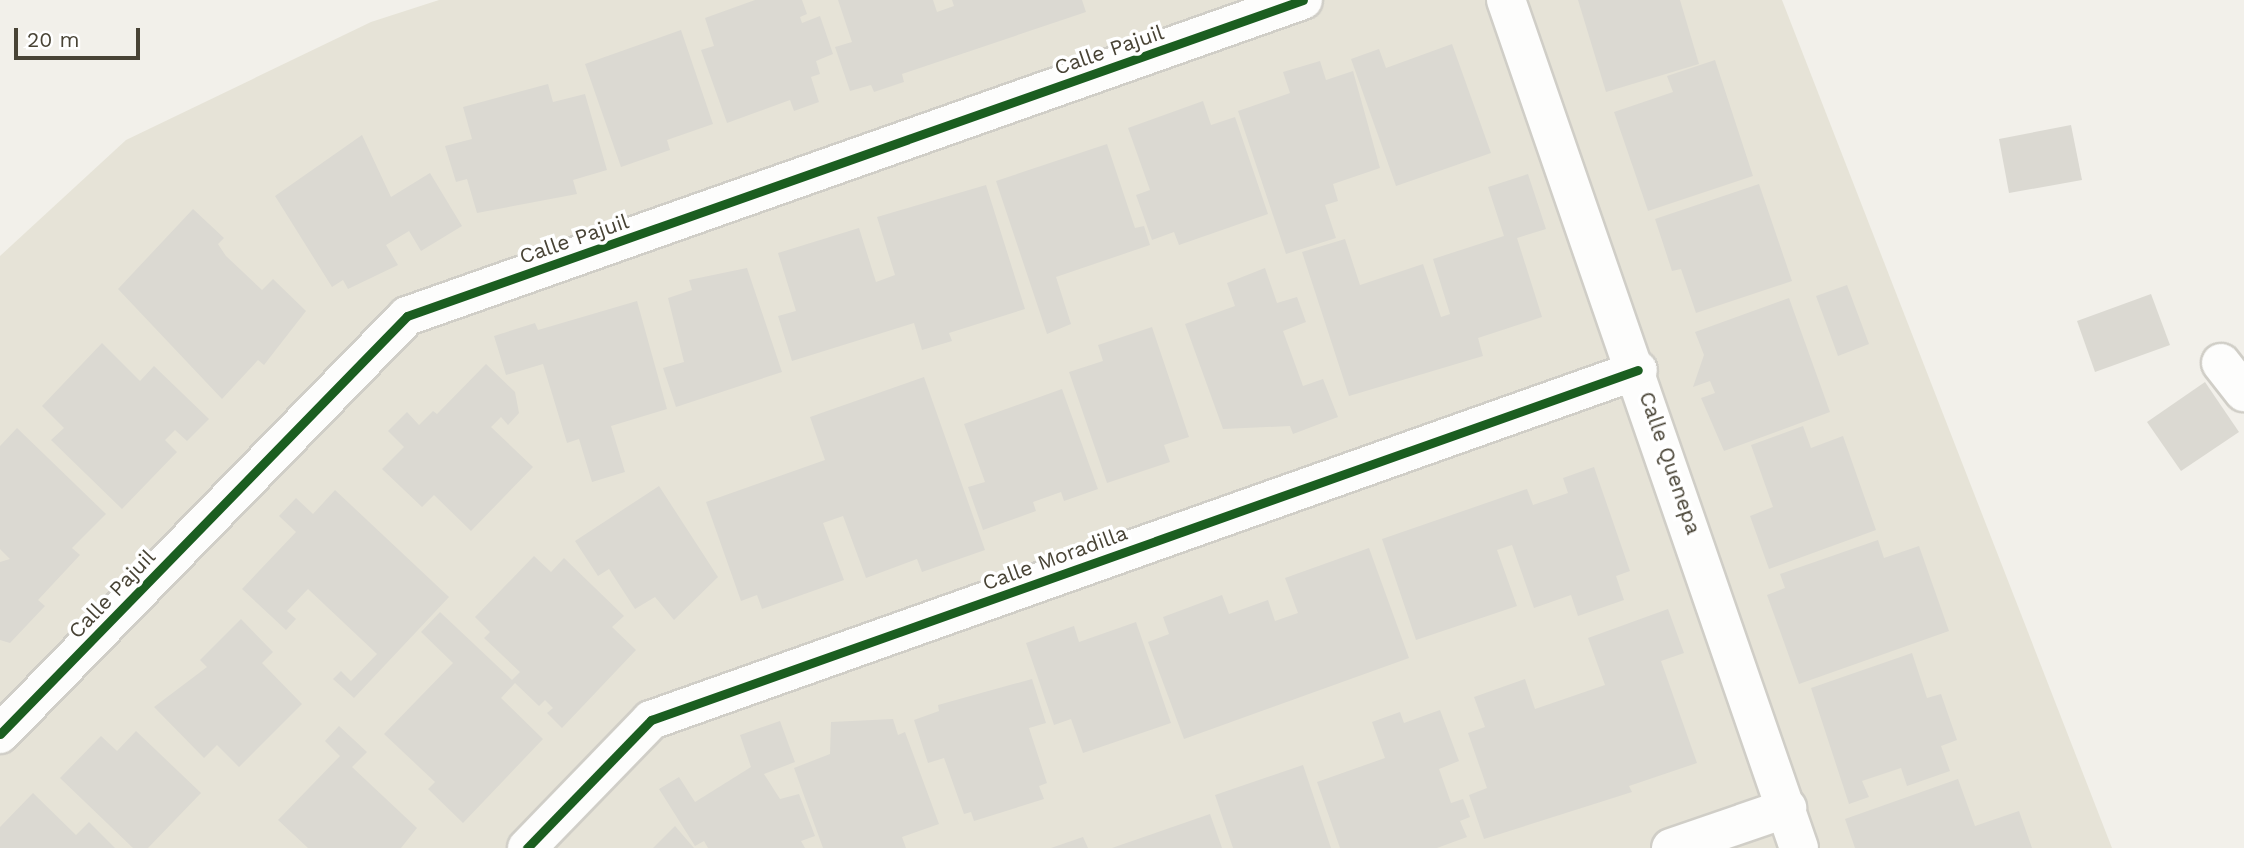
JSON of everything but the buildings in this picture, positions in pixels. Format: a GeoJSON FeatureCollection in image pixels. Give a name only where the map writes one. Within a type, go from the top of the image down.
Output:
{"type":"FeatureCollection","features":[{"type":"Feature","properties":{"kind":"street","name":"Calle Pajuil"},"geometry":{"type":"LineString","coordinates":[[0,734],[407,316],[1303,0]]}},
{"type":"Feature","properties":{"kind":"street","name":"Calle Quenepa"},"geometry":{"type":"LineString","coordinates":[[1507,0],[1638,370],[1799,848]]}},
{"type":"Feature","properties":{"kind":"street"},"geometry":{"type":"LineString","coordinates":[[2221,363],[2244,392]]}},
{"type":"Feature","properties":{"kind":"street","name":"Calle Moradilla"},"geometry":{"type":"LineString","coordinates":[[527,848],[651,720],[1638,370]]}},
{"type":"Feature","properties":{"kind":"street"},"geometry":{"type":"LineString","coordinates":[[1671,848],[1787,808]]}},
{"type":"Feature","properties":{"kind":"shaded area"},"geometry":{"type":"Polygon","coordinates":[[[439,0],[1782,0],[2112,848],[0,848],[0,256],[126,140],[371,22],[439,0]]]}},
{"type":"Feature","properties":{"kind":"cycle path"},"geometry":{"type":"LineString","coordinates":[[0,734],[407,316],[1303,0]]}},
{"type":"Feature","properties":{"kind":"cycle path"},"geometry":{"type":"LineString","coordinates":[[527,848],[651,720],[1638,370]]}}]}
